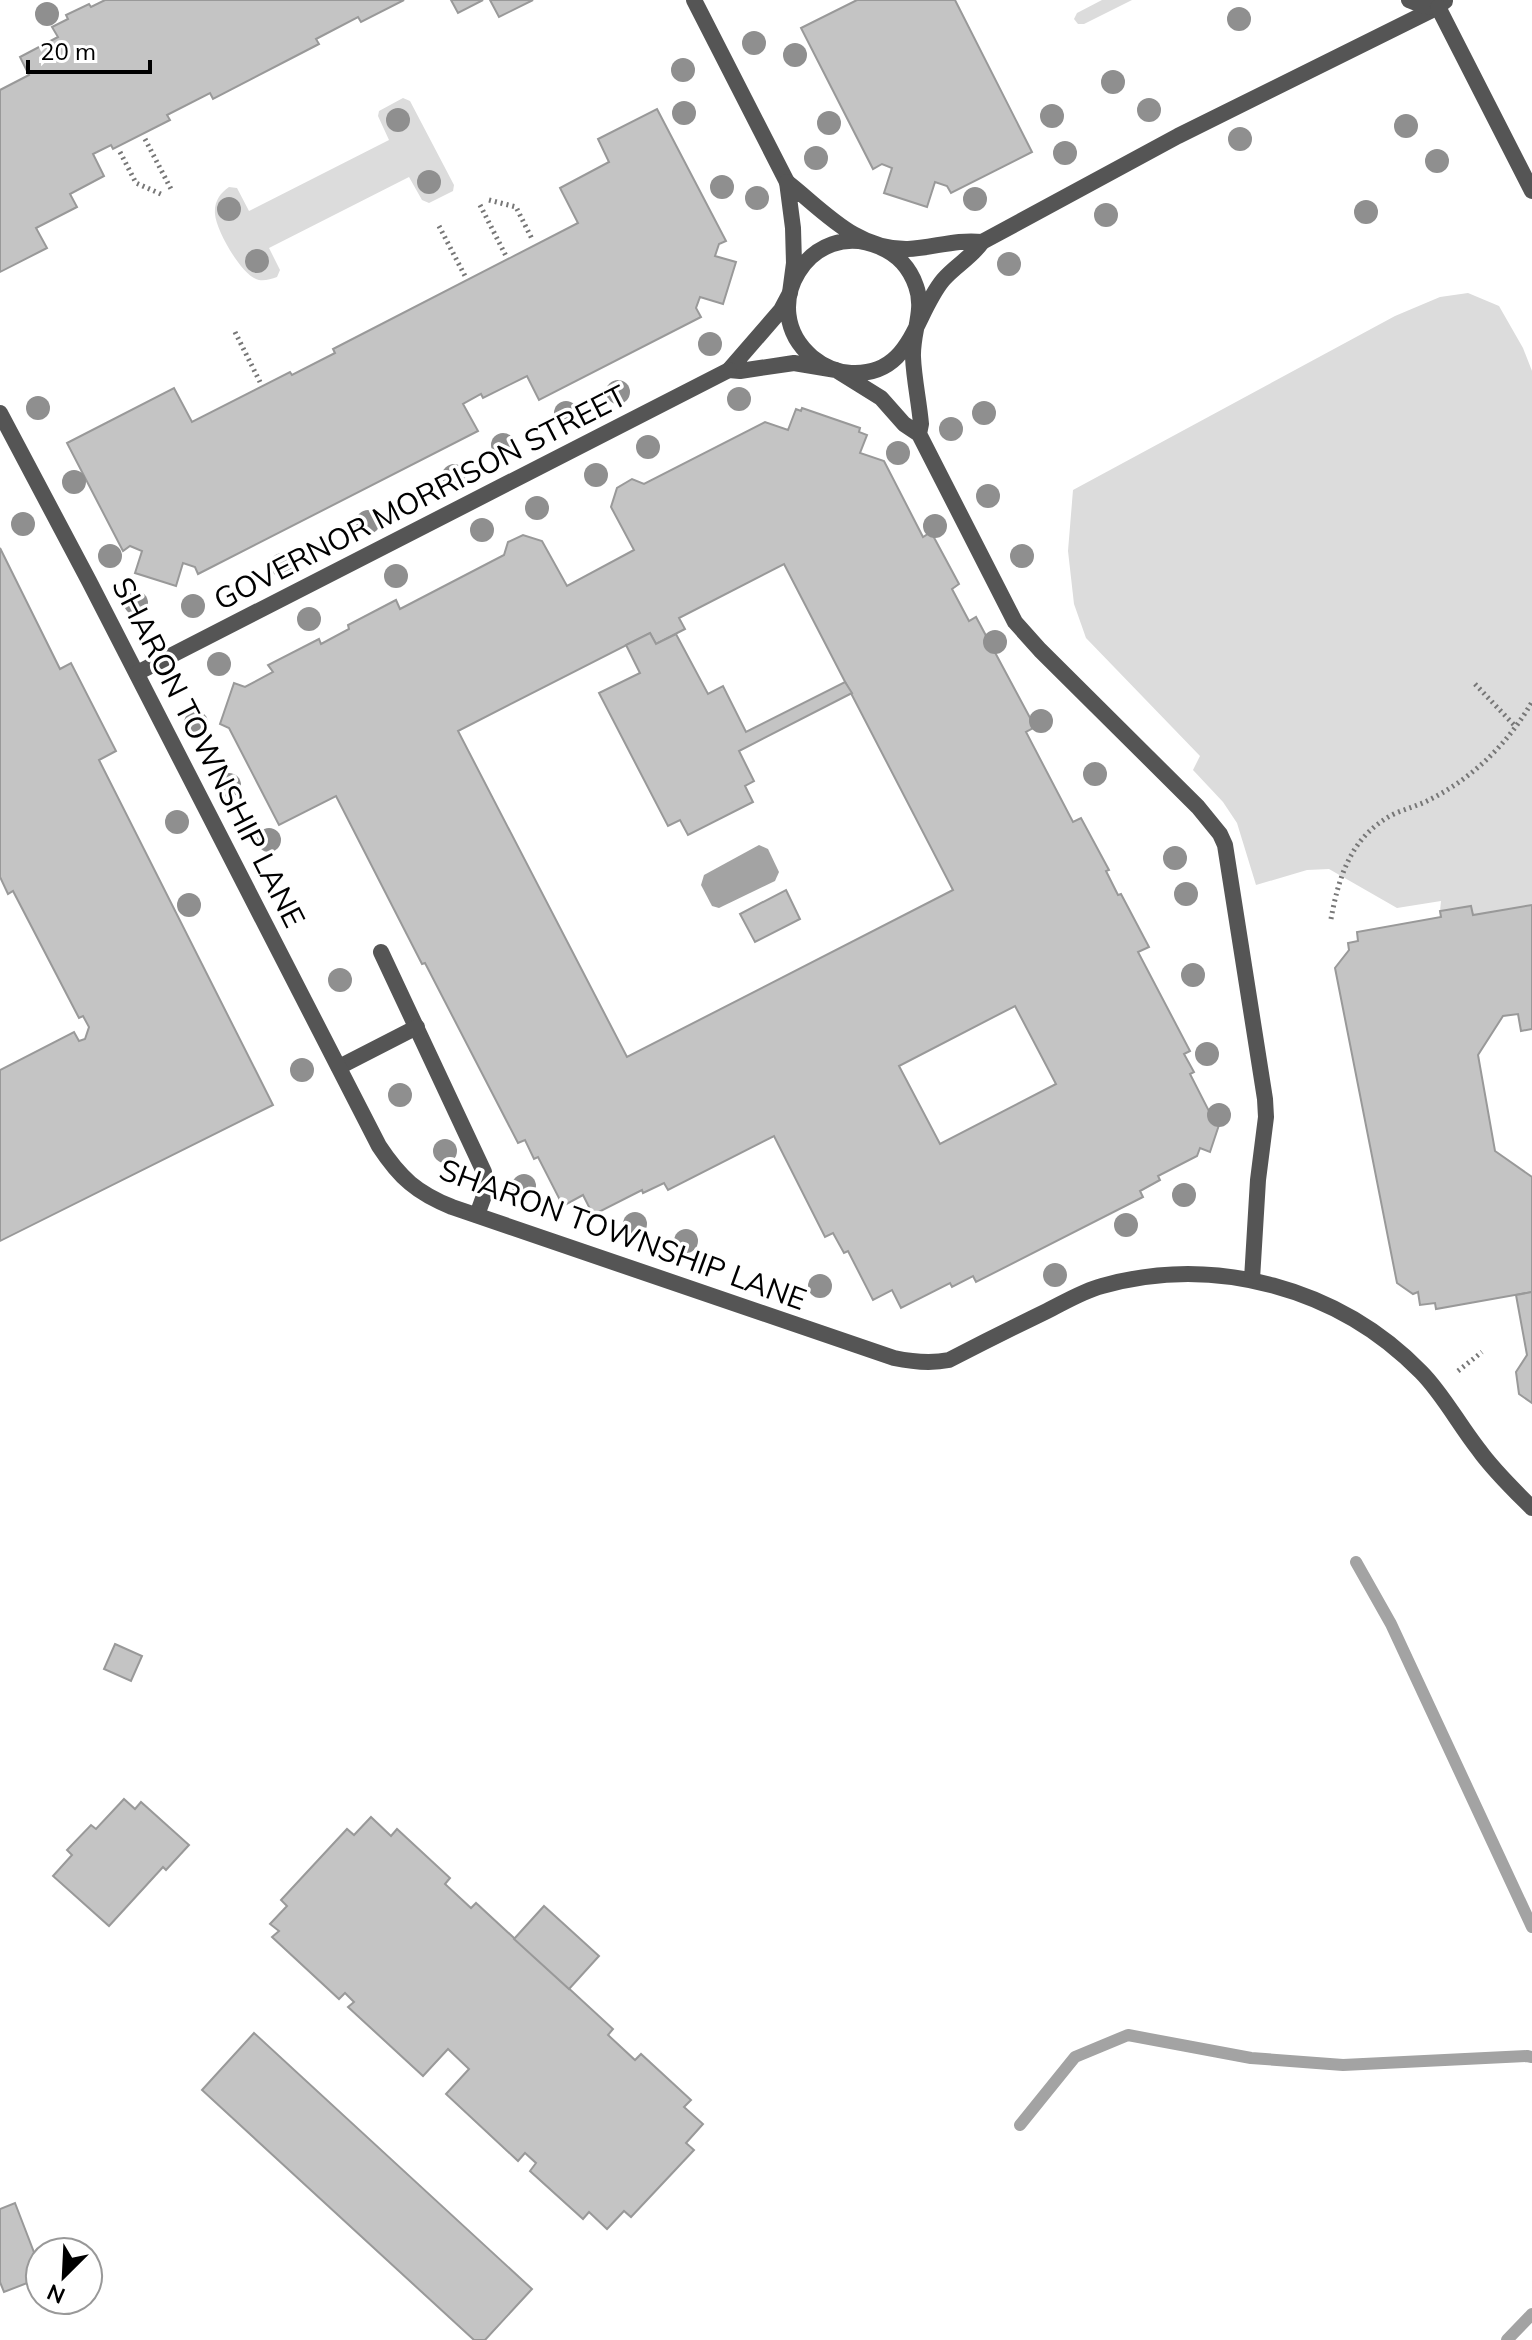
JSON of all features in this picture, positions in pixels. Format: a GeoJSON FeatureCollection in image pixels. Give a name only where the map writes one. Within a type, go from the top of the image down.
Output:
{"type":"FeatureCollection","features":[{"type":"Feature","properties":{"kind":"street"},"geometry":{"type":"LineString","coordinates":[[694,0],[787,182],[830,220],[894,254],[910,273],[920,304],[913,358],[920,412],[919,434]]}},
{"type":"Feature","properties":{"kind":"street"},"geometry":{"type":"LineString","coordinates":[[1409,0],[1442,3],[1532,191]]}},
{"type":"Feature","properties":{"kind":"street","name":"GOVERNOR MORRISON STREET"},"geometry":{"type":"LineString","coordinates":[[729,370],[794,363],[859,372],[888,363],[905,348],[943,280],[982,242],[1178,136],[1442,3]]}},
{"type":"Feature","properties":{"kind":"street"},"geometry":{"type":"LineString","coordinates":[[787,182],[794,263],[789,315],[792,330],[800,344],[816,360],[881,398],[904,424],[919,434],[1015,622],[1198,807],[1225,845],[1265,1099],[1252,1279]]}},
{"type":"Feature","properties":{"kind":"street","name":"GOVERNOR MORRISON STREET"},"geometry":{"type":"LineString","coordinates":[[137,673],[729,370],[781,310],[799,270],[816,252],[847,241],[911,249],[955,241],[982,242]]}},
{"type":"Feature","properties":{"kind":"street","name":"SHARON TOWNSHIP LANE"},"geometry":{"type":"LineString","coordinates":[[0,413],[379,1146],[404,1179],[431,1199],[894,1358],[918,1363],[949,1360],[1101,1286],[1191,1274],[1252,1279],[1308,1297],[1339,1311],[1404,1356],[1424,1375],[1480,1452],[1532,1508]]}},
{"type":"Feature","properties":{"kind":"street"},"geometry":{"type":"LineString","coordinates":[[381,952],[484,1172],[485,1193],[477,1215]]}},
{"type":"Feature","properties":{"kind":"street"},"geometry":{"type":"LineString","coordinates":[[339,1067],[417,1027]]}},
{"type":"Feature","properties":{"kind":"path"},"geometry":{"type":"LineString","coordinates":[[145,139],[172,191]]}},
{"type":"Feature","properties":{"kind":"path"},"geometry":{"type":"LineString","coordinates":[[120,152],[136,183],[163,195]]}},
{"type":"Feature","properties":{"kind":"path"},"geometry":{"type":"LineString","coordinates":[[489,200],[516,207],[533,241]]}},
{"type":"Feature","properties":{"kind":"path"},"geometry":{"type":"LineString","coordinates":[[480,205],[506,256]]}},
{"type":"Feature","properties":{"kind":"path"},"geometry":{"type":"LineString","coordinates":[[439,226],[465,276]]}},
{"type":"Feature","properties":{"kind":"path"},"geometry":{"type":"LineString","coordinates":[[235,332],[260,382]]}},
{"type":"Feature","properties":{"kind":"path"},"geometry":{"type":"LineString","coordinates":[[1475,684],[1516,727]]}},
{"type":"Feature","properties":{"kind":"path"},"geometry":{"type":"LineString","coordinates":[[1331,919],[1345,863],[1364,838],[1395,814],[1431,800],[1488,759],[1516,727],[1532,702]]}},
{"type":"Feature","properties":{"kind":"shaded area"},"geometry":{"type":"Polygon","coordinates":[[[1102,0],[1132,0],[1084,24],[1078,24],[1074,19],[1077,13],[1102,0]]]}},
{"type":"Feature","properties":{"kind":"shaded area"},"geometry":{"type":"Polygon","coordinates":[[[403,98],[410,101],[454,185],[453,191],[429,203],[422,200],[409,177],[269,248],[280,270],[277,277],[259,280],[245,271],[231,252],[216,221],[216,206],[223,192],[229,187],[237,188],[249,211],[389,140],[378,116],[379,111],[403,98]]]}},
{"type":"Feature","properties":{"kind":"shaded area"},"geometry":{"type":"Polygon","coordinates":[[[1468,293],[1499,306],[1532,371],[1532,905],[1473,915],[1471,906],[1440,911],[1441,901],[1397,908],[1329,869],[1307,870],[1256,885],[1237,823],[1223,802],[1193,770],[1200,756],[1086,638],[1074,604],[1068,551],[1073,490],[1395,316],[1440,297],[1468,293]]]}},
{"type":"Feature","properties":{"kind":"shaded area"},"geometry":{"type":"Polygon","coordinates":[[[759,845],[768,849],[779,872],[775,881],[719,908],[712,906],[701,885],[704,875],[759,845]]]}},
{"type":"Feature","properties":{"kind":"building"},"geometry":{"type":"Polygon","coordinates":[[[105,0],[404,0],[361,22],[358,17],[316,39],[319,44],[213,99],[210,93],[167,115],[170,120],[113,149],[111,145],[93,154],[104,176],[70,194],[77,207],[36,228],[47,248],[0,272],[0,90],[29,75],[20,57],[58,37],[52,27],[68,19],[66,15],[105,0]]]}},
{"type":"Feature","properties":{"kind":"building"},"geometry":{"type":"Polygon","coordinates":[[[451,0],[483,0],[458,13],[451,0]]]}},
{"type":"Feature","properties":{"kind":"building"},"geometry":{"type":"Polygon","coordinates":[[[490,0],[533,0],[499,17],[490,0]]]}},
{"type":"Feature","properties":{"kind":"building"},"geometry":{"type":"Polygon","coordinates":[[[857,0],[955,0],[1032,152],[951,193],[947,186],[935,182],[927,207],[884,193],[892,168],[882,164],[873,169],[801,28],[857,0]]]}},
{"type":"Feature","properties":{"kind":"building"},"geometry":{"type":"Polygon","coordinates":[[[657,109],[726,241],[719,244],[715,256],[736,262],[723,304],[700,297],[696,308],[701,317],[539,400],[527,376],[483,398],[481,394],[463,404],[478,431],[198,574],[195,567],[183,563],[176,586],[135,573],[142,551],[130,546],[123,551],[67,443],[174,388],[192,422],[290,372],[292,375],[335,353],[333,349],[578,223],[560,188],[609,162],[598,139],[657,109]]]}},
{"type":"Feature","properties":{"kind":"building"},"geometry":{"type":"Polygon","coordinates":[[[802,408],[860,428],[859,432],[867,435],[860,453],[884,461],[923,537],[931,532],[959,584],[952,589],[969,621],[976,617],[1035,727],[1026,732],[1073,822],[1081,818],[1109,870],[1106,871],[1118,895],[1121,894],[1149,947],[1138,952],[1190,1051],[1184,1054],[1194,1072],[1190,1074],[1211,1115],[1210,1119],[1220,1122],[1210,1152],[1200,1148],[1197,1156],[1158,1176],[1160,1180],[1140,1191],[1143,1197],[976,1282],[973,1276],[952,1287],[950,1283],[901,1308],[892,1290],[873,1300],[848,1251],[844,1253],[833,1233],[825,1237],[774,1136],[668,1190],[664,1183],[643,1193],[642,1190],[593,1215],[583,1195],[563,1206],[538,1157],[534,1159],[525,1140],[518,1143],[336,796],[279,825],[229,728],[220,724],[234,683],[245,687],[273,672],[268,665],[319,639],[321,644],[349,629],[348,625],[396,600],[400,609],[504,555],[508,542],[523,535],[542,541],[567,586],[634,550],[611,507],[617,488],[632,479],[644,484],[765,422],[788,430],[796,409],[801,411],[802,408]],[[784,564],[679,618],[685,629],[656,644],[650,633],[458,731],[627,1057],[953,890],[784,564]],[[1015,1006],[899,1066],[940,1144],[1056,1084],[1015,1006]]]}},
{"type":"Feature","properties":{"kind":"building"},"geometry":{"type":"Polygon","coordinates":[[[0,548],[60,669],[71,663],[116,751],[99,760],[273,1105],[0,1241],[0,1070],[74,1032],[79,1041],[85,1039],[89,1027],[83,1016],[79,1018],[13,891],[8,894],[0,877],[0,548]]]}},
{"type":"Feature","properties":{"kind":"building"},"geometry":{"type":"Polygon","coordinates":[[[650,633],[656,644],[676,634],[708,694],[723,686],[746,732],[845,682],[852,693],[739,751],[754,781],[745,786],[753,802],[688,835],[680,820],[668,826],[599,693],[640,673],[626,645],[650,633]]]}},
{"type":"Feature","properties":{"kind":"building"},"geometry":{"type":"Polygon","coordinates":[[[786,890],[800,919],[755,942],[740,914],[786,890]]]}},
{"type":"Feature","properties":{"kind":"building"},"geometry":{"type":"Polygon","coordinates":[[[1532,905],[1532,1029],[1521,1031],[1518,1014],[1503,1016],[1478,1055],[1495,1151],[1532,1177],[1532,1292],[1436,1309],[1435,1303],[1420,1305],[1418,1292],[1413,1294],[1397,1283],[1335,968],[1349,950],[1348,943],[1358,941],[1357,932],[1441,917],[1440,911],[1471,906],[1473,915],[1532,905]]]}},
{"type":"Feature","properties":{"kind":"building"},"geometry":{"type":"Polygon","coordinates":[[[1532,1292],[1532,1403],[1519,1394],[1516,1372],[1527,1355],[1516,1295],[1532,1292]]]}},
{"type":"Feature","properties":{"kind":"building"},"geometry":{"type":"Polygon","coordinates":[[[115,1644],[142,1656],[131,1681],[104,1669],[115,1644]]]}},
{"type":"Feature","properties":{"kind":"building"},"geometry":{"type":"Polygon","coordinates":[[[124,1799],[135,1809],[141,1802],[189,1845],[166,1870],[163,1867],[109,1926],[53,1876],[72,1855],[67,1850],[91,1825],[96,1829],[124,1799]]]}},
{"type":"Feature","properties":{"kind":"building"},"geometry":{"type":"Polygon","coordinates":[[[371,1817],[391,1836],[397,1829],[450,1878],[445,1884],[471,1908],[476,1903],[613,2029],[608,2035],[635,2060],[641,2054],[691,2100],[684,2107],[703,2124],[686,2143],[694,2150],[631,2217],[624,2211],[607,2229],[589,2212],[583,2219],[530,2171],[536,2163],[525,2153],[518,2161],[446,2094],[469,2069],[448,2049],[423,2076],[348,2007],[354,2002],[345,1993],[339,1999],[272,1937],[279,1931],[270,1924],[287,1906],[281,1900],[347,1829],[354,1835],[371,1817]]]}},
{"type":"Feature","properties":{"kind":"building"},"geometry":{"type":"Polygon","coordinates":[[[544,1906],[599,1956],[569,1989],[514,1939],[544,1906]]]}},
{"type":"Feature","properties":{"kind":"building"},"geometry":{"type":"Polygon","coordinates":[[[254,2033],[532,2289],[485,2340],[474,2340],[202,2090],[254,2033]]]}},
{"type":"Feature","properties":{"kind":"building"},"geometry":{"type":"Polygon","coordinates":[[[15,2203],[28,2236],[24,2236],[24,2284],[4,2292],[0,2282],[0,2209],[15,2203]]]}},
{"type":"Feature","properties":{"kind":"waterway"},"geometry":{"type":"LineString","coordinates":[[1356,1562],[1391,1624],[1532,1927]]}},
{"type":"Feature","properties":{"kind":"waterway"},"geometry":{"type":"LineString","coordinates":[[1020,2125],[1075,2057],[1128,2035],[1251,2058],[1343,2065],[1532,2057]]}},
{"type":"Feature","properties":{"kind":"waterway"},"geometry":{"type":"LineString","coordinates":[[1507,2340],[1532,2314]]}}]}
